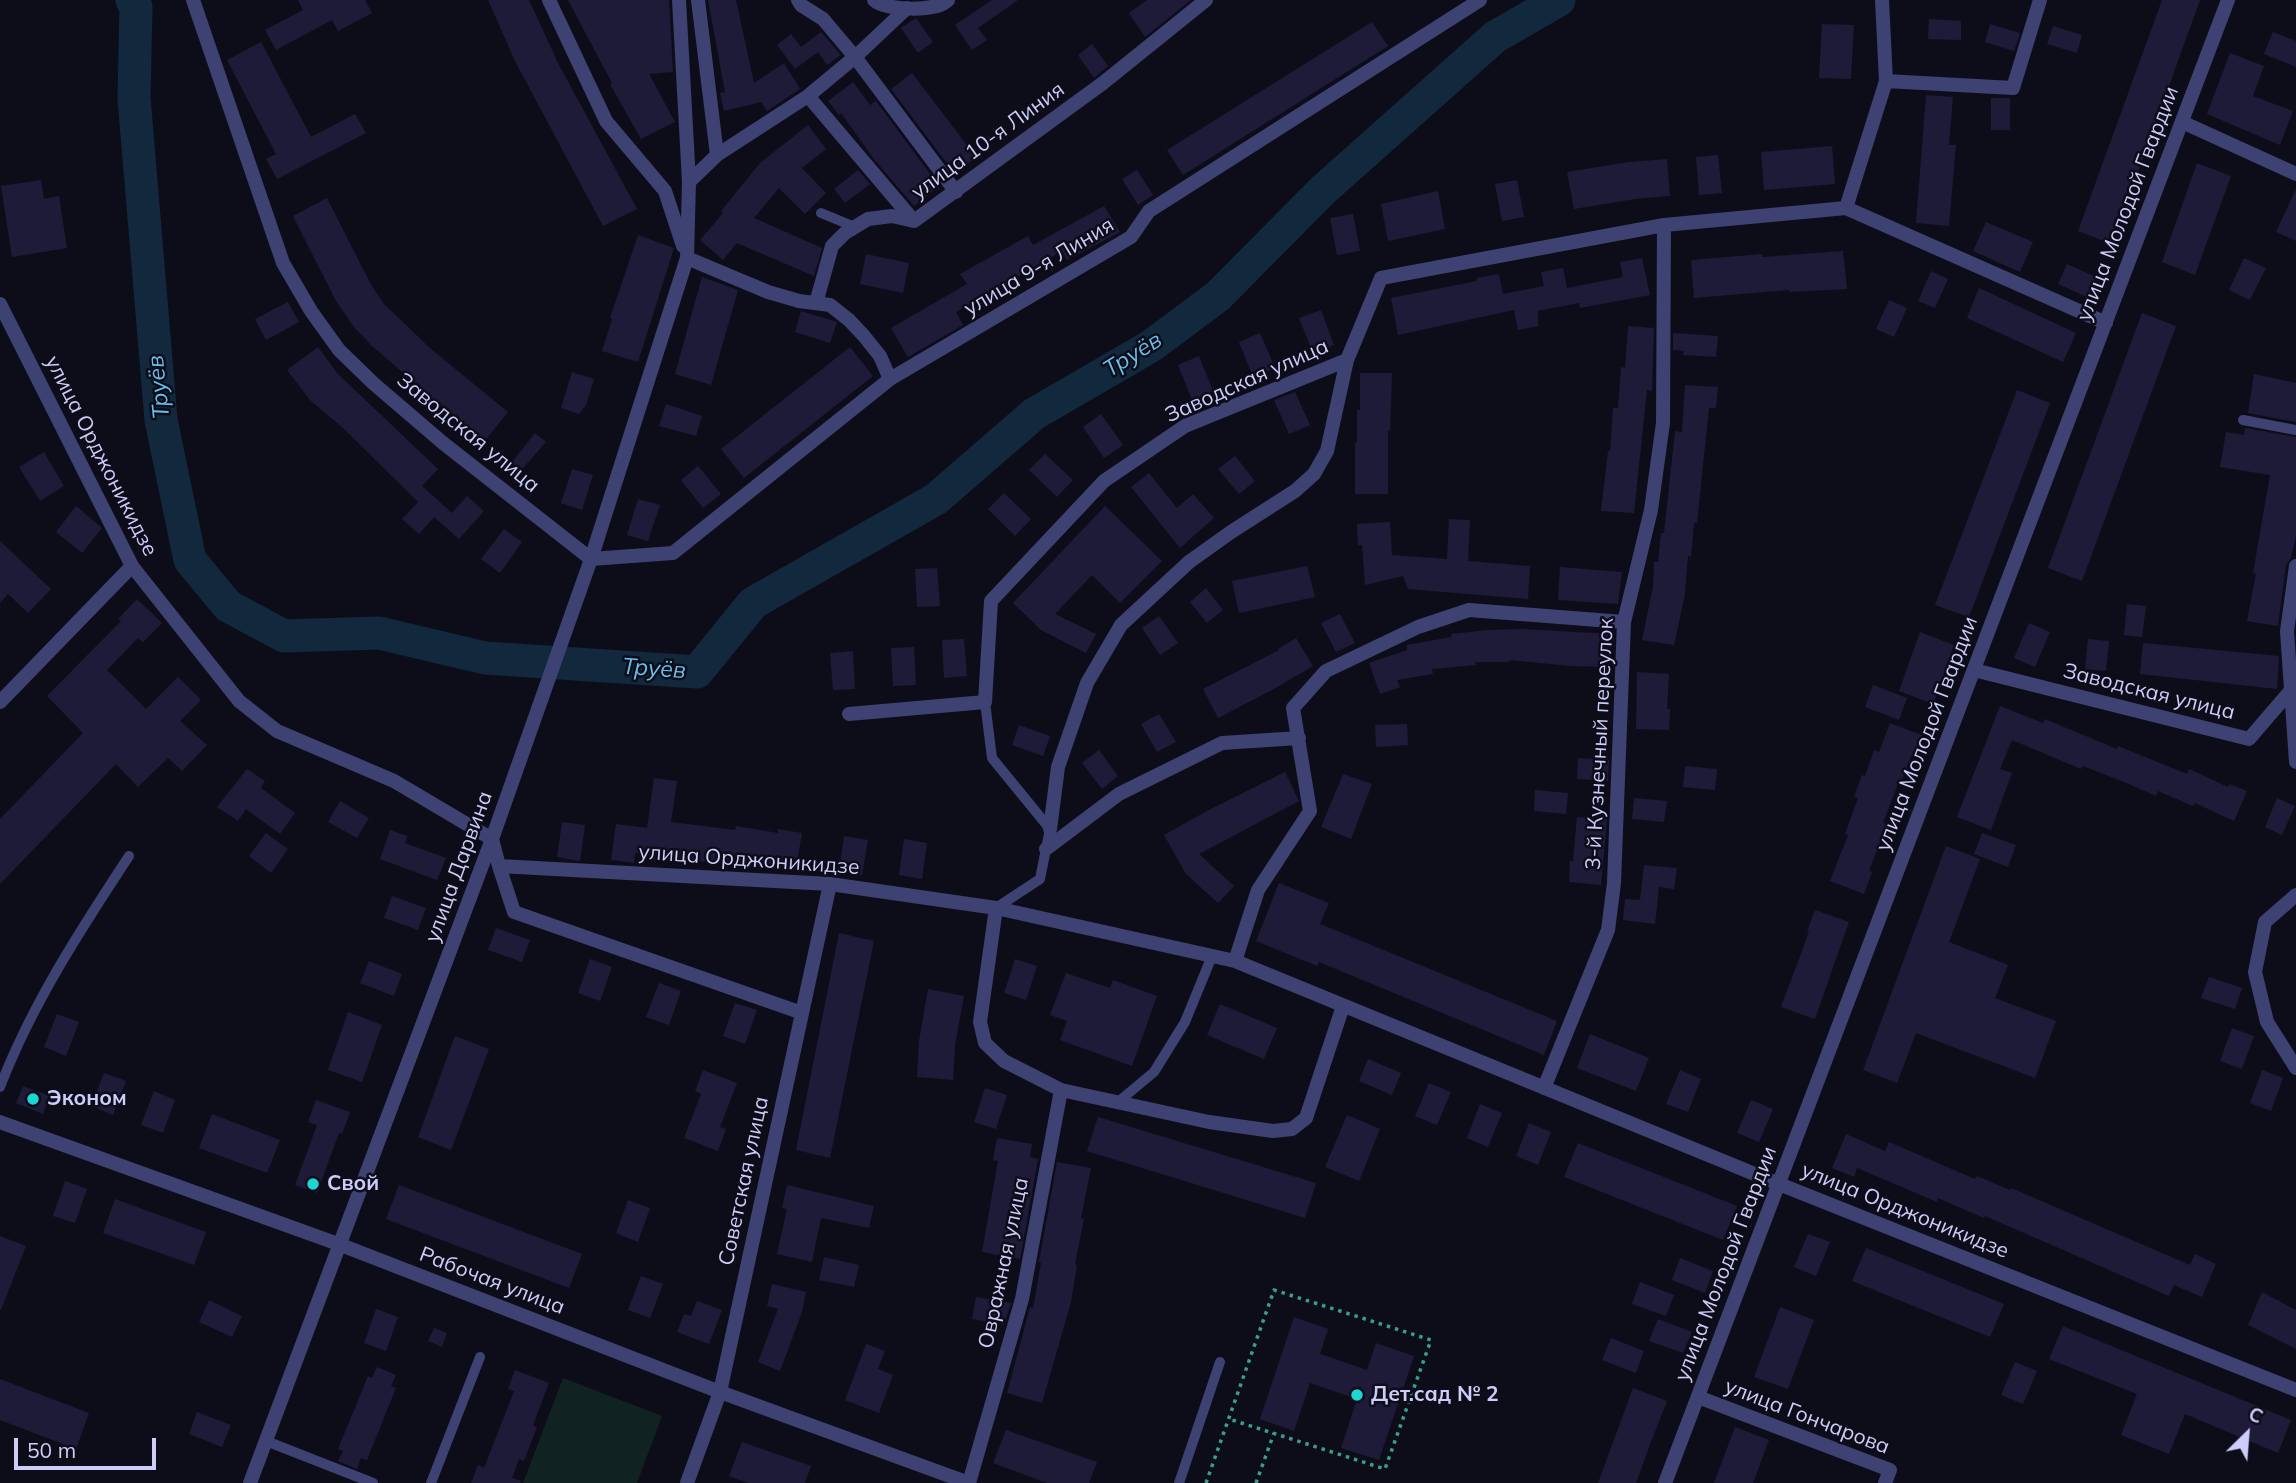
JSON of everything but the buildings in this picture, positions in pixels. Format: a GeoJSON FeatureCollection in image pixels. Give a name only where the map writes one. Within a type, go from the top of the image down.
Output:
{"type":"FeatureCollection","features":[{"type":"Feature","properties":{"kind":"street","name":"Заводская улица"},"geometry":{"type":"LineString","coordinates":[[193,0],[283,263],[311,311],[340,349],[373,383],[443,443],[592,559]]}},
{"type":"Feature","properties":{"kind":"street"},"geometry":{"type":"LineString","coordinates":[[550,0],[606,121],[665,191],[687,258],[768,292],[830,305],[849,320],[880,356],[890,379],[673,553],[592,559]]}},
{"type":"Feature","properties":{"kind":"street","name":"улица Дарвина"},"geometry":{"type":"LineString","coordinates":[[250,1483],[492,839],[592,559],[687,258],[689,182],[679,0]]}},
{"type":"Feature","properties":{"kind":"street"},"geometry":{"type":"LineString","coordinates":[[698,0],[717,155]]}},
{"type":"Feature","properties":{"kind":"street"},"geometry":{"type":"LineString","coordinates":[[798,0],[823,19],[855,57],[956,191]]}},
{"type":"Feature","properties":{"kind":"street"},"geometry":{"type":"LineString","coordinates":[[874,0],[881,6],[907,8],[925,8],[945,4],[948,0]]}},
{"type":"Feature","properties":{"kind":"street","name":"улица 10-я Линия"},"geometry":{"type":"LineString","coordinates":[[816,303],[832,246],[855,227],[868,219],[892,216],[914,221],[1103,83],[1206,0]]}},
{"type":"Feature","properties":{"kind":"street","name":"улица 9-я Линия"},"geometry":{"type":"LineString","coordinates":[[890,379],[1132,237],[1149,211],[1480,0]]}},
{"type":"Feature","properties":{"kind":"street"},"geometry":{"type":"LineString","coordinates":[[1846,208],[1886,81],[1882,0]]}},
{"type":"Feature","properties":{"kind":"street"},"geometry":{"type":"LineString","coordinates":[[1886,81],[2013,88],[2040,0]]}},
{"type":"Feature","properties":{"kind":"street","name":"улица Молодой Гвардии"},"geometry":{"type":"LineString","coordinates":[[1665,1483],[2228,0]]}},
{"type":"Feature","properties":{"kind":"street"},"geometry":{"type":"LineString","coordinates":[[689,182],[717,155],[808,96],[907,8]]}},
{"type":"Feature","properties":{"kind":"street"},"geometry":{"type":"LineString","coordinates":[[808,96],[914,221]]}},
{"type":"Feature","properties":{"kind":"street"},"geometry":{"type":"LineString","coordinates":[[2182,121],[2296,174]]}},
{"type":"Feature","properties":{"kind":"street","name":"Заводская улица"},"geometry":{"type":"LineString","coordinates":[[985,702],[991,601],[1104,481],[1185,426],[1347,360],[1381,278],[1664,225],[1846,208],[2106,323]]}},
{"type":"Feature","properties":{"kind":"street","name":"3-й Кузнечный переулок"},"geometry":{"type":"LineString","coordinates":[[1544,1088],[1608,930],[1614,883],[1624,622],[1651,510],[1663,423],[1664,225]]}},
{"type":"Feature","properties":{"kind":"street","name":"улица Орджоникидзе"},"geometry":{"type":"LineString","coordinates":[[0,304],[132,566],[239,701],[277,731],[394,781],[492,839]]}},
{"type":"Feature","properties":{"kind":"street"},"geometry":{"type":"LineString","coordinates":[[1050,829],[1058,767],[1087,682],[1121,625],[1189,562],[1296,491],[1314,474],[1327,451],[1347,360]]}},
{"type":"Feature","properties":{"kind":"street"},"geometry":{"type":"LineString","coordinates":[[0,702],[132,566]]}},
{"type":"Feature","properties":{"kind":"street"},"geometry":{"type":"LineString","coordinates":[[2296,566],[2287,631],[2296,762]]}},
{"type":"Feature","properties":{"kind":"street"},"geometry":{"type":"LineString","coordinates":[[1235,961],[1258,890],[1310,811],[1293,708],[1326,671],[1418,627],[1469,610],[1624,622]]}},
{"type":"Feature","properties":{"kind":"street","name":"Заводская улица"},"geometry":{"type":"LineString","coordinates":[[1974,670],[2249,739],[2292,689]]}},
{"type":"Feature","properties":{"kind":"street"},"geometry":{"type":"LineString","coordinates":[[849,714],[985,702]]}},
{"type":"Feature","properties":{"kind":"street"},"geometry":{"type":"LineString","coordinates":[[1046,849],[1119,794],[1222,743],[1299,738]]}},
{"type":"Feature","properties":{"kind":"street"},"geometry":{"type":"LineString","coordinates":[[492,839],[514,912],[802,1013]]}},
{"type":"Feature","properties":{"kind":"street","name":"улица Орджоникидзе"},"geometry":{"type":"LineString","coordinates":[[499,866],[830,884],[996,908],[1235,961],[1779,1184],[2296,1390]]}},
{"type":"Feature","properties":{"kind":"street","name":"Советская улица"},"geometry":{"type":"LineString","coordinates":[[687,1483],[720,1392],[830,884]]}},
{"type":"Feature","properties":{"kind":"street"},"geometry":{"type":"LineString","coordinates":[[2296,895],[2265,922],[2255,972],[2267,1022],[2296,1068]]}},
{"type":"Feature","properties":{"kind":"street"},"geometry":{"type":"LineString","coordinates":[[996,908],[980,1022],[985,1044],[1004,1061],[1061,1090],[1209,1122],[1273,1131],[1292,1129],[1306,1118],[1343,1006]]}},
{"type":"Feature","properties":{"kind":"street","name":"Овражная улица"},"geometry":{"type":"LineString","coordinates":[[969,1483],[1022,1299],[1061,1090]]}},
{"type":"Feature","properties":{"kind":"street","name":"Рабочая улица"},"geometry":{"type":"LineString","coordinates":[[0,1122],[341,1245],[720,1392],[969,1483]]}},
{"type":"Feature","properties":{"kind":"street","name":"улица Гончарова"},"geometry":{"type":"LineString","coordinates":[[1698,1397],[1890,1469],[1885,1483]]}},
{"type":"Feature","properties":{"kind":"lane"},"geometry":{"type":"LineString","coordinates":[[821,213],[855,227]]}},
{"type":"Feature","properties":{"kind":"lane"},"geometry":{"type":"LineString","coordinates":[[2243,420],[2296,430]]}},
{"type":"Feature","properties":{"kind":"lane"},"geometry":{"type":"LineString","coordinates":[[985,702],[992,758],[1050,829],[1040,878],[996,908]]}},
{"type":"Feature","properties":{"kind":"lane"},"geometry":{"type":"LineString","coordinates":[[0,1087],[9,1063],[43,996],[129,856]]}},
{"type":"Feature","properties":{"kind":"lane"},"geometry":{"type":"LineString","coordinates":[[1118,1102],[1154,1072],[1185,1022],[1212,956]]}},
{"type":"Feature","properties":{"kind":"lane"},"geometry":{"type":"LineString","coordinates":[[431,1483],[480,1357]]}},
{"type":"Feature","properties":{"kind":"lane"},"geometry":{"type":"LineString","coordinates":[[1179,1483],[1220,1362]]}},
{"type":"Feature","properties":{"kind":"lane"},"geometry":{"type":"LineString","coordinates":[[266,1441],[373,1483]]}},
{"type":"Feature","properties":{"kind":"path"},"geometry":{"type":"LineString","coordinates":[[1206,1483],[1228,1419],[1274,1290],[1431,1340],[1385,1469],[1228,1419]]}},
{"type":"Feature","properties":{"kind":"path"},"geometry":{"type":"LineString","coordinates":[[1256,1483],[1274,1433]]}},
{"type":"Feature","properties":{"kind":"green space"},"geometry":{"type":"Polygon","coordinates":[[[563,1378],[662,1416],[637,1483],[523,1483],[563,1378]]]}},
{"type":"Feature","properties":{"kind":"waterway","name":"Труёв"},"geometry":{"type":"LineString","coordinates":[[132,0],[136,7],[134,98],[161,420],[190,560],[228,606],[284,636],[379,633],[485,658],[697,672],[753,603],[936,499],[1034,414],[1151,346],[1218,296],[1322,191],[1495,37],[1559,0]]}},
{"type":"Feature","properties":{"kind":"place","name":"Эконом"},"geometry":{"type":"Point","coordinates":[33,1099]}},
{"type":"Feature","properties":{"kind":"place","name":"Свой"},"geometry":{"type":"Point","coordinates":[313,1184]}},
{"type":"Feature","properties":{"kind":"place","name":"Дет.сад № 2"},"geometry":{"type":"Point","coordinates":[1357,1395]}}]}
